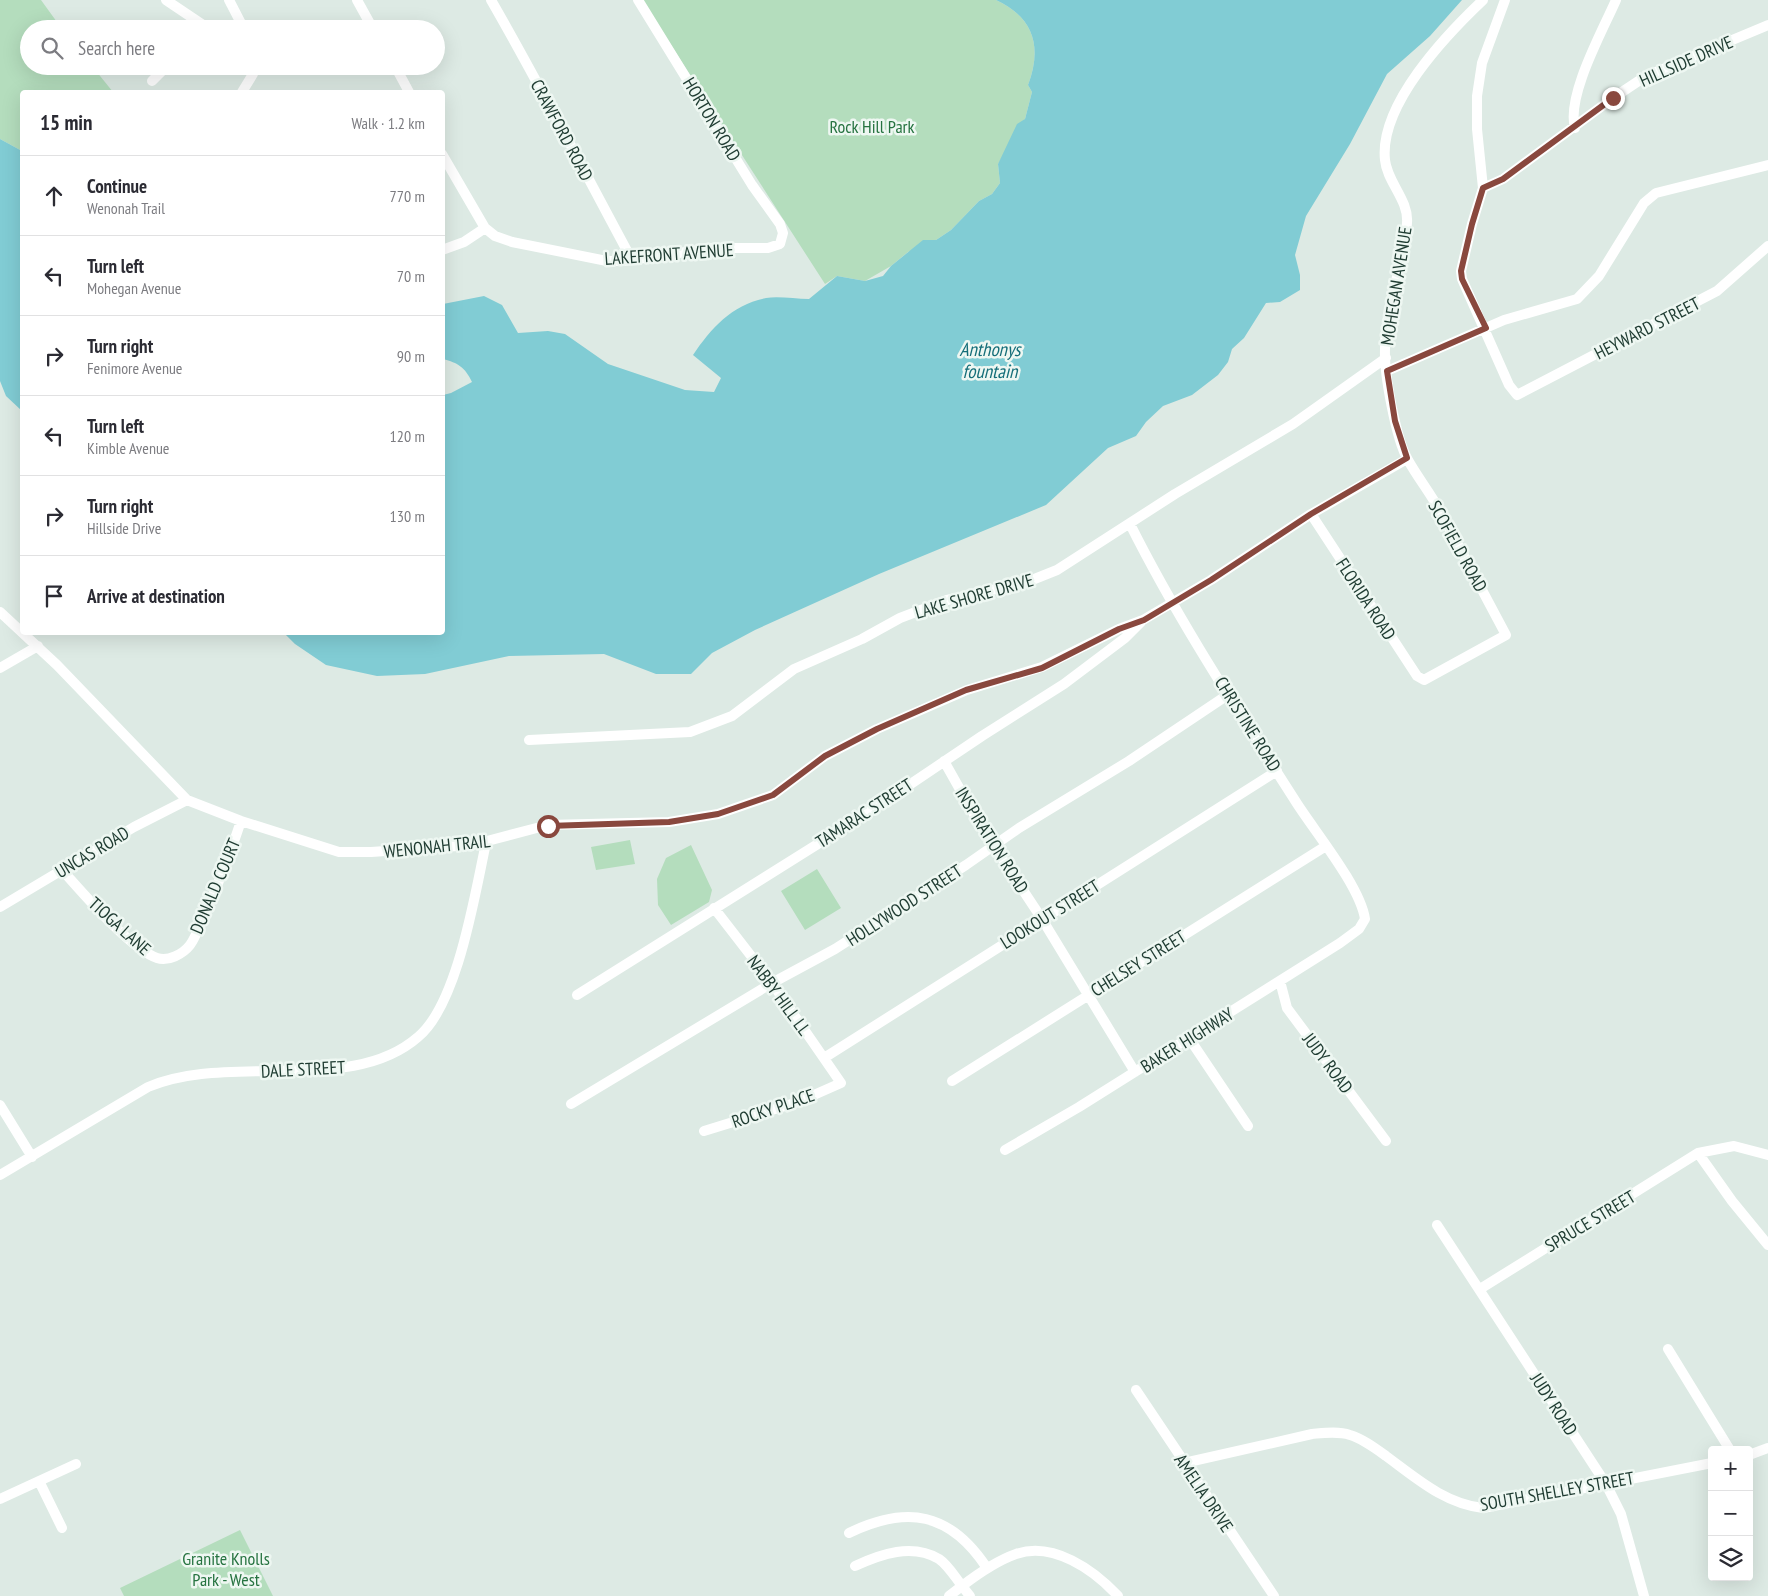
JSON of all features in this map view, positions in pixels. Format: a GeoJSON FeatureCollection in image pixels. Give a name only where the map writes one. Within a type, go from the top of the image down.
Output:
{"type":"FeatureCollection","features":[{"type":"Feature","properties":{"kind":"street"},"geometry":{"type":"LineString","coordinates":[[166,0],[189,20]]}},
{"type":"Feature","properties":{"kind":"street"},"geometry":{"type":"LineString","coordinates":[[229,0],[239,20]]}},
{"type":"Feature","properties":{"kind":"street"},"geometry":{"type":"LineString","coordinates":[[357,0],[368,20]]}},
{"type":"Feature","properties":{"kind":"street","name":"CRAWFORD ROAD"},"geometry":{"type":"LineString","coordinates":[[490,0],[528,65],[549,108],[632,260]]}},
{"type":"Feature","properties":{"kind":"street","name":"HORTON ROAD"},"geometry":{"type":"LineString","coordinates":[[638,0],[752,185],[780,224],[783,238]]}},
{"type":"Feature","properties":{"kind":"street","name":"MOHEGAN AVENUE"},"geometry":{"type":"LineString","coordinates":[[1407,458],[1395,421],[1385,350],[1392,300],[1408,220],[1402,201],[1386,169],[1385,141],[1396,111],[1418,69],[1483,0]]}},
{"type":"Feature","properties":{"kind":"street"},"geometry":{"type":"LineString","coordinates":[[1486,328],[1462,279],[1461,271],[1483,188],[1477,129],[1477,96],[1482,63],[1506,0]]}},
{"type":"Feature","properties":{"kind":"street"},"geometry":{"type":"LineString","coordinates":[[1575,128],[1572,117],[1575,97],[1616,0]]}},
{"type":"Feature","properties":{"kind":"street","name":"HILLSIDE DRIVE"},"geometry":{"type":"LineString","coordinates":[[1483,188],[1503,179],[1646,76],[1768,25]]}},
{"type":"Feature","properties":{"kind":"street"},"geometry":{"type":"LineString","coordinates":[[152,81],[158,75]]}},
{"type":"Feature","properties":{"kind":"street"},"geometry":{"type":"LineString","coordinates":[[243,90],[252,75]]}},
{"type":"Feature","properties":{"kind":"street"},"geometry":{"type":"LineString","coordinates":[[400,75],[408,90]]}},
{"type":"Feature","properties":{"kind":"street"},"geometry":{"type":"LineString","coordinates":[[445,159],[486,228],[464,242],[445,249]]}},
{"type":"Feature","properties":{"kind":"street"},"geometry":{"type":"LineString","coordinates":[[1387,371],[1526,312],[1577,299],[1599,276],[1644,203],[1656,193],[1768,165]]}},
{"type":"Feature","properties":{"kind":"street","name":"LAKEFRONT AVENUE"},"geometry":{"type":"LineString","coordinates":[[486,228],[495,236],[512,242],[576,257],[606,261],[632,260],[714,248],[768,248],[780,244],[783,238]]}},
{"type":"Feature","properties":{"kind":"street","name":"HEYWARD STREET"},"geometry":{"type":"LineString","coordinates":[[1486,328],[1509,385],[1517,395],[1717,291],[1768,246]]}},
{"type":"Feature","properties":{"kind":"street","name":"LAKE SHORE DRIVE"},"geometry":{"type":"LineString","coordinates":[[529,740],[690,732],[732,716],[794,669],[824,654],[862,639],[925,608],[1046,575],[1324,404],[1386,358]]}},
{"type":"Feature","properties":{"kind":"street","name":"WENONAH TRAIL"},"geometry":{"type":"LineString","coordinates":[[26,635],[187,800],[241,821],[339,852],[401,850],[486,843],[548,826],[669,822],[718,814],[773,795],[825,756],[877,729],[966,690],[1042,668],[1119,629],[1144,620],[1311,514],[1407,458]]}},
{"type":"Feature","properties":{"kind":"street","name":"SCOFIELD ROAD"},"geometry":{"type":"LineString","coordinates":[[1407,458],[1435,502],[1506,635],[1424,680]]}},
{"type":"Feature","properties":{"kind":"street","name":"FLORIDA ROAD"},"geometry":{"type":"LineString","coordinates":[[1311,514],[1417,676],[1424,680]]}},
{"type":"Feature","properties":{"kind":"street","name":"CHRISTINE ROAD"},"geometry":{"type":"LineString","coordinates":[[1130,524],[1172,602],[1277,771],[1343,872],[1364,912],[1364,923]]}},
{"type":"Feature","properties":{"kind":"street","name":"WENONAH TRAIL"},"geometry":{"type":"LineString","coordinates":[[0,612],[20,630]]}},
{"type":"Feature","properties":{"kind":"street","name":"TAMARAC STREET"},"geometry":{"type":"LineString","coordinates":[[577,995],[872,810],[1064,684],[1125,638],[1144,620]]}},
{"type":"Feature","properties":{"kind":"street"},"geometry":{"type":"LineString","coordinates":[[0,668],[38,646]]}},
{"type":"Feature","properties":{"kind":"street","name":"HOLLYWOOD STREET"},"geometry":{"type":"LineString","coordinates":[[571,1104],[772,982],[835,949],[1018,828],[1130,761],[1229,694]]}},
{"type":"Feature","properties":{"kind":"street","name":"INSPIRATION ROAD"},"geometry":{"type":"LineString","coordinates":[[944,761],[993,846],[1042,919],[1136,1072]]}},
{"type":"Feature","properties":{"kind":"street","name":"LOOKOUT STREET"},"geometry":{"type":"LineString","coordinates":[[824,1058],[1277,771]]}},
{"type":"Feature","properties":{"kind":"street","name":"UNCAS ROAD"},"geometry":{"type":"LineString","coordinates":[[0,907],[134,827],[187,800]]}},
{"type":"Feature","properties":{"kind":"street","name":"DONALD COURT"},"geometry":{"type":"LineString","coordinates":[[186,949],[191,944],[223,874],[241,821]]}},
{"type":"Feature","properties":{"kind":"street","name":"DALE STREET"},"geometry":{"type":"LineString","coordinates":[[0,1175],[148,1087],[163,1081],[180,1076],[223,1072],[327,1070],[356,1065],[392,1053],[420,1036],[444,1001],[472,906],[486,843]]}},
{"type":"Feature","properties":{"kind":"street","name":"CHELSEY STREET"},"geometry":{"type":"LineString","coordinates":[[952,1081],[1326,846]]}},
{"type":"Feature","properties":{"kind":"street","name":"TIOGA LANE"},"geometry":{"type":"LineString","coordinates":[[62,870],[108,919],[143,951],[158,959],[169,959],[186,949]]}},
{"type":"Feature","properties":{"kind":"street","name":"NABBY HILL LL"},"geometry":{"type":"LineString","coordinates":[[714,908],[772,982],[841,1084]]}},
{"type":"Feature","properties":{"kind":"street","name":"BAKER HIGHWAY"},"geometry":{"type":"LineString","coordinates":[[1005,1150],[1136,1072],[1280,981],[1340,943],[1364,923]]}},
{"type":"Feature","properties":{"kind":"street","name":"JUDY ROAD"},"geometry":{"type":"LineString","coordinates":[[1280,981],[1287,1008],[1386,1141]]}},
{"type":"Feature","properties":{"kind":"street"},"geometry":{"type":"LineString","coordinates":[[1189,1038],[1248,1126]]}},
{"type":"Feature","properties":{"kind":"street","name":"ROCKY PLACE"},"geometry":{"type":"LineString","coordinates":[[704,1131],[798,1102],[841,1084]]}},
{"type":"Feature","properties":{"kind":"street"},"geometry":{"type":"LineString","coordinates":[[0,1105],[32,1157]]}},
{"type":"Feature","properties":{"kind":"street"},"geometry":{"type":"LineString","coordinates":[[1768,1156],[1734,1146],[1698,1153],[1732,1201],[1768,1245]]}},
{"type":"Feature","properties":{"kind":"street","name":"SPRUCE STREET"},"geometry":{"type":"LineString","coordinates":[[1480,1289],[1698,1153]]}},
{"type":"Feature","properties":{"kind":"street","name":"JUDY ROAD"},"geometry":{"type":"LineString","coordinates":[[1437,1225],[1606,1484],[1621,1514],[1644,1596]]}},
{"type":"Feature","properties":{"kind":"street"},"geometry":{"type":"LineString","coordinates":[[1668,1350],[1728,1446]]}},
{"type":"Feature","properties":{"kind":"street","name":"AMELIA DRIVE"},"geometry":{"type":"LineString","coordinates":[[1136,1390],[1274,1596]]}},
{"type":"Feature","properties":{"kind":"street","name":"SOUTH SHELLEY STREET"},"geometry":{"type":"LineString","coordinates":[[1184,1463],[1312,1434],[1333,1433],[1350,1435],[1372,1445],[1448,1499],[1466,1506],[1483,1508],[1708,1464]]}},
{"type":"Feature","properties":{"kind":"street"},"geometry":{"type":"LineString","coordinates":[[1753,1454],[1768,1448]]}},
{"type":"Feature","properties":{"kind":"street"},"geometry":{"type":"LineString","coordinates":[[0,1499],[76,1464]]}},
{"type":"Feature","properties":{"kind":"street"},"geometry":{"type":"LineString","coordinates":[[39,1480],[62,1528]]}},
{"type":"Feature","properties":{"kind":"street"},"geometry":{"type":"LineString","coordinates":[[849,1533],[886,1519],[917,1516],[949,1527],[976,1552],[987,1568]]}},
{"type":"Feature","properties":{"kind":"street"},"geometry":{"type":"LineString","coordinates":[[949,1596],[987,1568],[1018,1553],[1034,1550],[1052,1552],[1072,1560],[1090,1572],[1118,1596]]}},
{"type":"Feature","properties":{"kind":"street"},"geometry":{"type":"LineString","coordinates":[[855,1566],[878,1555],[892,1552],[917,1551],[939,1559],[970,1596]]}},
{"type":"Feature","properties":{"kind":"green space"},"geometry":{"type":"Polygon","coordinates":[[[0,0],[41,0],[55,20],[20,20],[20,75],[99,75],[111,90],[20,90],[20,150],[0,139],[0,0]]]}},
{"type":"Feature","properties":{"kind":"green space","name":"Rock Hill Park"},"geometry":{"type":"Polygon","coordinates":[[[642,0],[996,0],[1009,7],[1027,25],[1032,35],[1034,47],[1034,59],[1028,85],[1032,92],[1025,119],[998,164],[1000,183],[992,194],[979,201],[951,230],[936,240],[908,252],[891,266],[865,281],[837,276],[825,284],[642,0]]]}},
{"type":"Feature","properties":{"kind":"green space"},"geometry":{"type":"Polygon","coordinates":[[[630,840],[635,864],[596,870],[591,847],[630,840]]]}},
{"type":"Feature","properties":{"kind":"green space"},"geometry":{"type":"Polygon","coordinates":[[[691,845],[712,890],[709,902],[671,925],[658,905],[657,879],[666,858],[691,845]]]}},
{"type":"Feature","properties":{"kind":"green space"},"geometry":{"type":"Polygon","coordinates":[[[817,869],[841,908],[805,930],[781,891],[817,869]]]}},
{"type":"Feature","properties":{"kind":"green space","name":"Granite Knolls Park - West"},"geometry":{"type":"Polygon","coordinates":[[[240,1530],[273,1596],[124,1596],[120,1588],[240,1530]]]}},
{"type":"Feature","properties":{"kind":"water","name":"Anthonys fountain"},"geometry":{"type":"Polygon","coordinates":[[[996,0],[1462,0],[1430,36],[1387,74],[1350,144],[1306,216],[1295,255],[1300,275],[1300,290],[1280,302],[1266,303],[1244,338],[1232,349],[1228,362],[1218,375],[1192,395],[1163,406],[1146,422],[1136,436],[1108,448],[1046,505],[879,574],[755,630],[712,653],[691,674],[656,674],[604,654],[509,656],[425,674],[377,676],[326,665],[295,644],[286,635],[445,635],[445,394],[472,382],[460,366],[445,360],[445,304],[484,296],[502,305],[518,333],[548,331],[565,334],[608,364],[685,390],[714,392],[721,378],[693,355],[715,327],[733,312],[754,301],[766,298],[809,299],[837,276],[865,281],[883,276],[891,266],[923,240],[936,240],[951,230],[979,201],[992,194],[1000,183],[998,164],[1017,124],[1025,119],[1032,92],[1028,85],[1034,59],[1032,35],[1027,25],[1009,7],[996,0]]]}},
{"type":"Feature","properties":{"kind":"water"},"geometry":{"type":"Polygon","coordinates":[[[0,139],[20,150],[20,409],[6,396],[0,381],[0,139]]]}},
{"type":"Feature","properties":{"kind":"route"},"geometry":{"type":"LineString","coordinates":[[548,826],[669,822],[718,814],[773,795],[825,756],[877,729],[966,690],[1042,668],[1119,629],[1144,620],[1211,580],[1311,514],[1407,458],[1395,421],[1387,371],[1486,328],[1462,279],[1461,271],[1483,188],[1503,179],[1575,128],[1613,98]]}}]}
